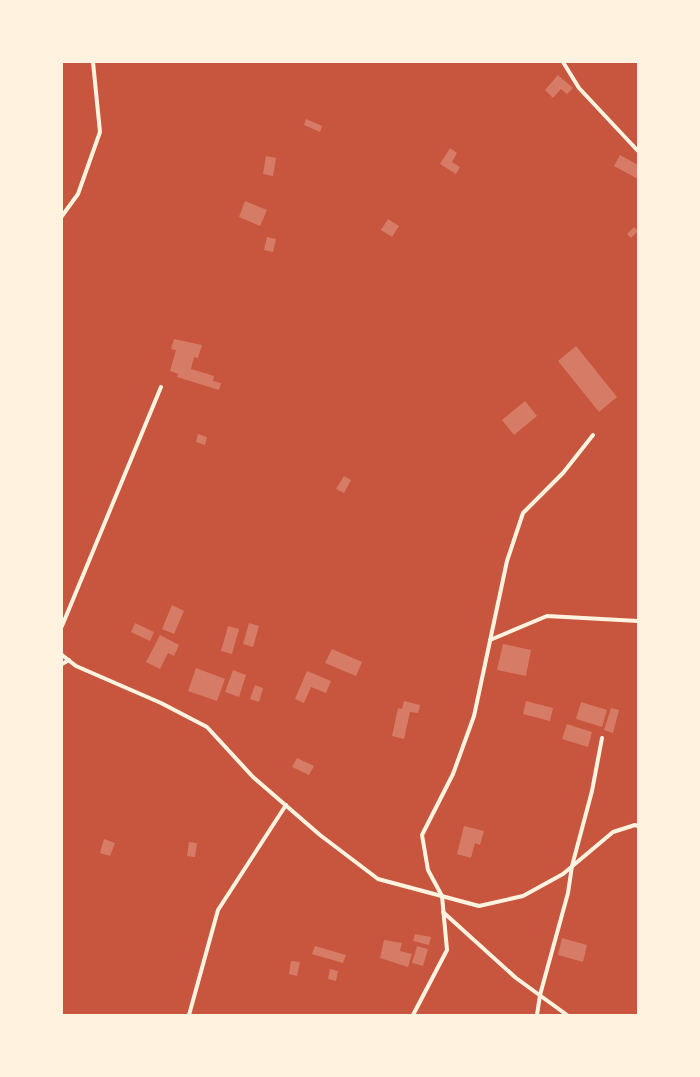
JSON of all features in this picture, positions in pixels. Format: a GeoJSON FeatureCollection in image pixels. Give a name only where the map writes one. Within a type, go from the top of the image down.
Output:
{"type":"FeatureCollection","features":[{"type":"Feature","properties":{"kind":"street"},"geometry":{"type":"LineString","coordinates":[[62,216],[78,194],[100,132],[93,62]]}},
{"type":"Feature","properties":{"kind":"street"},"geometry":{"type":"LineString","coordinates":[[563,62],[579,88],[638,152]]}},
{"type":"Feature","properties":{"kind":"street"},"geometry":{"type":"LineString","coordinates":[[62,626],[161,387]]}},
{"type":"Feature","properties":{"kind":"street"},"geometry":{"type":"LineString","coordinates":[[413,1015],[447,950],[442,896],[428,870],[422,835],[453,774],[474,716],[507,561],[523,513],[563,473],[593,435]]}},
{"type":"Feature","properties":{"kind":"street"},"geometry":{"type":"LineString","coordinates":[[490,640],[547,616],[638,621]]}},
{"type":"Feature","properties":{"kind":"street"},"geometry":{"type":"LineString","coordinates":[[62,655],[76,666],[161,703],[207,727],[253,776],[320,835],[378,879],[479,906],[523,896],[563,874],[613,832],[635,825],[638,826]]}},
{"type":"Feature","properties":{"kind":"street"},"geometry":{"type":"LineString","coordinates":[[62,664],[69,660]]}},
{"type":"Feature","properties":{"kind":"street"},"geometry":{"type":"LineString","coordinates":[[537,1015],[540,996],[568,893],[572,866],[592,790],[602,738]]}},
{"type":"Feature","properties":{"kind":"street"},"geometry":{"type":"LineString","coordinates":[[189,1015],[218,910],[286,805]]}},
{"type":"Feature","properties":{"kind":"street"},"geometry":{"type":"LineString","coordinates":[[443,911],[516,978],[567,1015]]}},
{"type":"Feature","properties":{"kind":"building"},"geometry":{"type":"Polygon","coordinates":[[[558,75],[573,88],[567,94],[561,89],[553,98],[545,90],[558,75]]]}},
{"type":"Feature","properties":{"kind":"building"},"geometry":{"type":"Polygon","coordinates":[[[306,119],[322,126],[320,132],[304,125],[306,119]]]}},
{"type":"Feature","properties":{"kind":"building"},"geometry":{"type":"Polygon","coordinates":[[[450,148],[457,153],[452,162],[460,167],[456,174],[440,164],[450,148]]]}},
{"type":"Feature","properties":{"kind":"building"},"geometry":{"type":"Polygon","coordinates":[[[620,155],[638,165],[638,179],[614,166],[620,155]]]}},
{"type":"Feature","properties":{"kind":"building"},"geometry":{"type":"Polygon","coordinates":[[[266,156],[276,158],[273,176],[263,174],[266,156]]]}},
{"type":"Feature","properties":{"kind":"building"},"geometry":{"type":"Polygon","coordinates":[[[245,201],[267,210],[260,226],[239,217],[245,201]]]}},
{"type":"Feature","properties":{"kind":"building"},"geometry":{"type":"Polygon","coordinates":[[[388,219],[399,226],[392,237],[381,230],[388,219]]]}},
{"type":"Feature","properties":{"kind":"building"},"geometry":{"type":"Polygon","coordinates":[[[634,227],[638,231],[631,238],[627,234],[634,227]]]}},
{"type":"Feature","properties":{"kind":"building"},"geometry":{"type":"Polygon","coordinates":[[[267,237],[276,239],[273,252],[264,250],[267,237]]]}},
{"type":"Feature","properties":{"kind":"building"},"geometry":{"type":"Polygon","coordinates":[[[174,339],[202,345],[198,358],[194,357],[191,369],[214,376],[213,381],[221,383],[219,390],[177,377],[178,374],[170,371],[176,350],[171,349],[174,339]]]}},
{"type":"Feature","properties":{"kind":"building"},"geometry":{"type":"Polygon","coordinates":[[[576,346],[617,397],[599,412],[558,361],[576,346]]]}},
{"type":"Feature","properties":{"kind":"building"},"geometry":{"type":"Polygon","coordinates":[[[525,401],[537,416],[514,435],[502,420],[525,401]]]}},
{"type":"Feature","properties":{"kind":"building"},"geometry":{"type":"Polygon","coordinates":[[[198,434],[207,437],[205,445],[196,442],[198,434]]]}},
{"type":"Feature","properties":{"kind":"building"},"geometry":{"type":"Polygon","coordinates":[[[344,476],[351,480],[344,493],[336,489],[344,476]]]}},
{"type":"Feature","properties":{"kind":"building"},"geometry":{"type":"Polygon","coordinates":[[[172,605],[184,611],[174,634],[162,629],[172,605]]]}},
{"type":"Feature","properties":{"kind":"building"},"geometry":{"type":"Polygon","coordinates":[[[135,623],[154,632],[150,641],[131,632],[135,623]]]}},
{"type":"Feature","properties":{"kind":"building"},"geometry":{"type":"Polygon","coordinates":[[[249,623],[259,626],[253,647],[243,644],[249,623]]]}},
{"type":"Feature","properties":{"kind":"building"},"geometry":{"type":"Polygon","coordinates":[[[228,626],[239,629],[232,654],[221,651],[228,626]]]}},
{"type":"Feature","properties":{"kind":"building"},"geometry":{"type":"Polygon","coordinates":[[[160,635],[179,645],[174,656],[168,653],[160,669],[146,662],[160,635]]]}},
{"type":"Feature","properties":{"kind":"building"},"geometry":{"type":"Polygon","coordinates":[[[503,644],[531,650],[526,676],[497,670],[503,644]]]}},
{"type":"Feature","properties":{"kind":"building"},"geometry":{"type":"Polygon","coordinates":[[[332,649],[362,662],[356,676],[325,663],[332,649]]]}},
{"type":"Feature","properties":{"kind":"building"},"geometry":{"type":"Polygon","coordinates":[[[196,668],[225,679],[217,701],[188,691],[196,668]]]}},
{"type":"Feature","properties":{"kind":"building"},"geometry":{"type":"Polygon","coordinates":[[[233,670],[246,675],[239,697],[225,692],[233,670]]]}},
{"type":"Feature","properties":{"kind":"building"},"geometry":{"type":"Polygon","coordinates":[[[307,671],[331,681],[326,693],[311,687],[304,703],[295,699],[307,671]]]}},
{"type":"Feature","properties":{"kind":"building"},"geometry":{"type":"Polygon","coordinates":[[[255,685],[263,688],[259,702],[250,699],[255,685]]]}},
{"type":"Feature","properties":{"kind":"building"},"geometry":{"type":"Polygon","coordinates":[[[404,701],[420,705],[418,713],[410,712],[404,739],[392,736],[398,708],[402,709],[404,701]]]}},
{"type":"Feature","properties":{"kind":"building"},"geometry":{"type":"Polygon","coordinates":[[[526,701],[553,708],[550,721],[523,714],[526,701]]]}},
{"type":"Feature","properties":{"kind":"building"},"geometry":{"type":"Polygon","coordinates":[[[581,702],[607,710],[602,727],[576,719],[581,702]]]}},
{"type":"Feature","properties":{"kind":"building"},"geometry":{"type":"Polygon","coordinates":[[[611,708],[619,710],[613,733],[604,730],[611,708]]]}},
{"type":"Feature","properties":{"kind":"building"},"geometry":{"type":"Polygon","coordinates":[[[567,724],[592,732],[588,747],[562,739],[567,724]]]}},
{"type":"Feature","properties":{"kind":"building"},"geometry":{"type":"Polygon","coordinates":[[[297,758],[314,766],[309,775],[292,767],[297,758]]]}},
{"type":"Feature","properties":{"kind":"building"},"geometry":{"type":"Polygon","coordinates":[[[464,826],[484,831],[480,845],[475,843],[471,858],[457,854],[464,826]]]}},
{"type":"Feature","properties":{"kind":"building"},"geometry":{"type":"Polygon","coordinates":[[[104,839],[115,843],[110,856],[100,853],[104,839]]]}},
{"type":"Feature","properties":{"kind":"building"},"geometry":{"type":"Polygon","coordinates":[[[189,842],[197,843],[195,857],[187,856],[189,842]]]}},
{"type":"Feature","properties":{"kind":"building"},"geometry":{"type":"Polygon","coordinates":[[[415,934],[431,937],[429,945],[413,941],[415,934]]]}},
{"type":"Feature","properties":{"kind":"building"},"geometry":{"type":"Polygon","coordinates":[[[562,938],[587,945],[583,962],[558,955],[562,938]]]}},
{"type":"Feature","properties":{"kind":"building"},"geometry":{"type":"Polygon","coordinates":[[[384,940],[402,943],[400,951],[412,954],[408,967],[380,958],[384,940]]]}},
{"type":"Feature","properties":{"kind":"building"},"geometry":{"type":"Polygon","coordinates":[[[315,946],[346,955],[343,963],[312,954],[315,946]]]}},
{"type":"Feature","properties":{"kind":"building"},"geometry":{"type":"Polygon","coordinates":[[[417,946],[428,949],[423,966],[412,963],[417,946]]]}},
{"type":"Feature","properties":{"kind":"building"},"geometry":{"type":"Polygon","coordinates":[[[291,961],[300,962],[297,976],[289,974],[291,961]]]}},
{"type":"Feature","properties":{"kind":"building"},"geometry":{"type":"Polygon","coordinates":[[[330,969],[338,971],[336,981],[328,979],[330,969]]]}}]}
